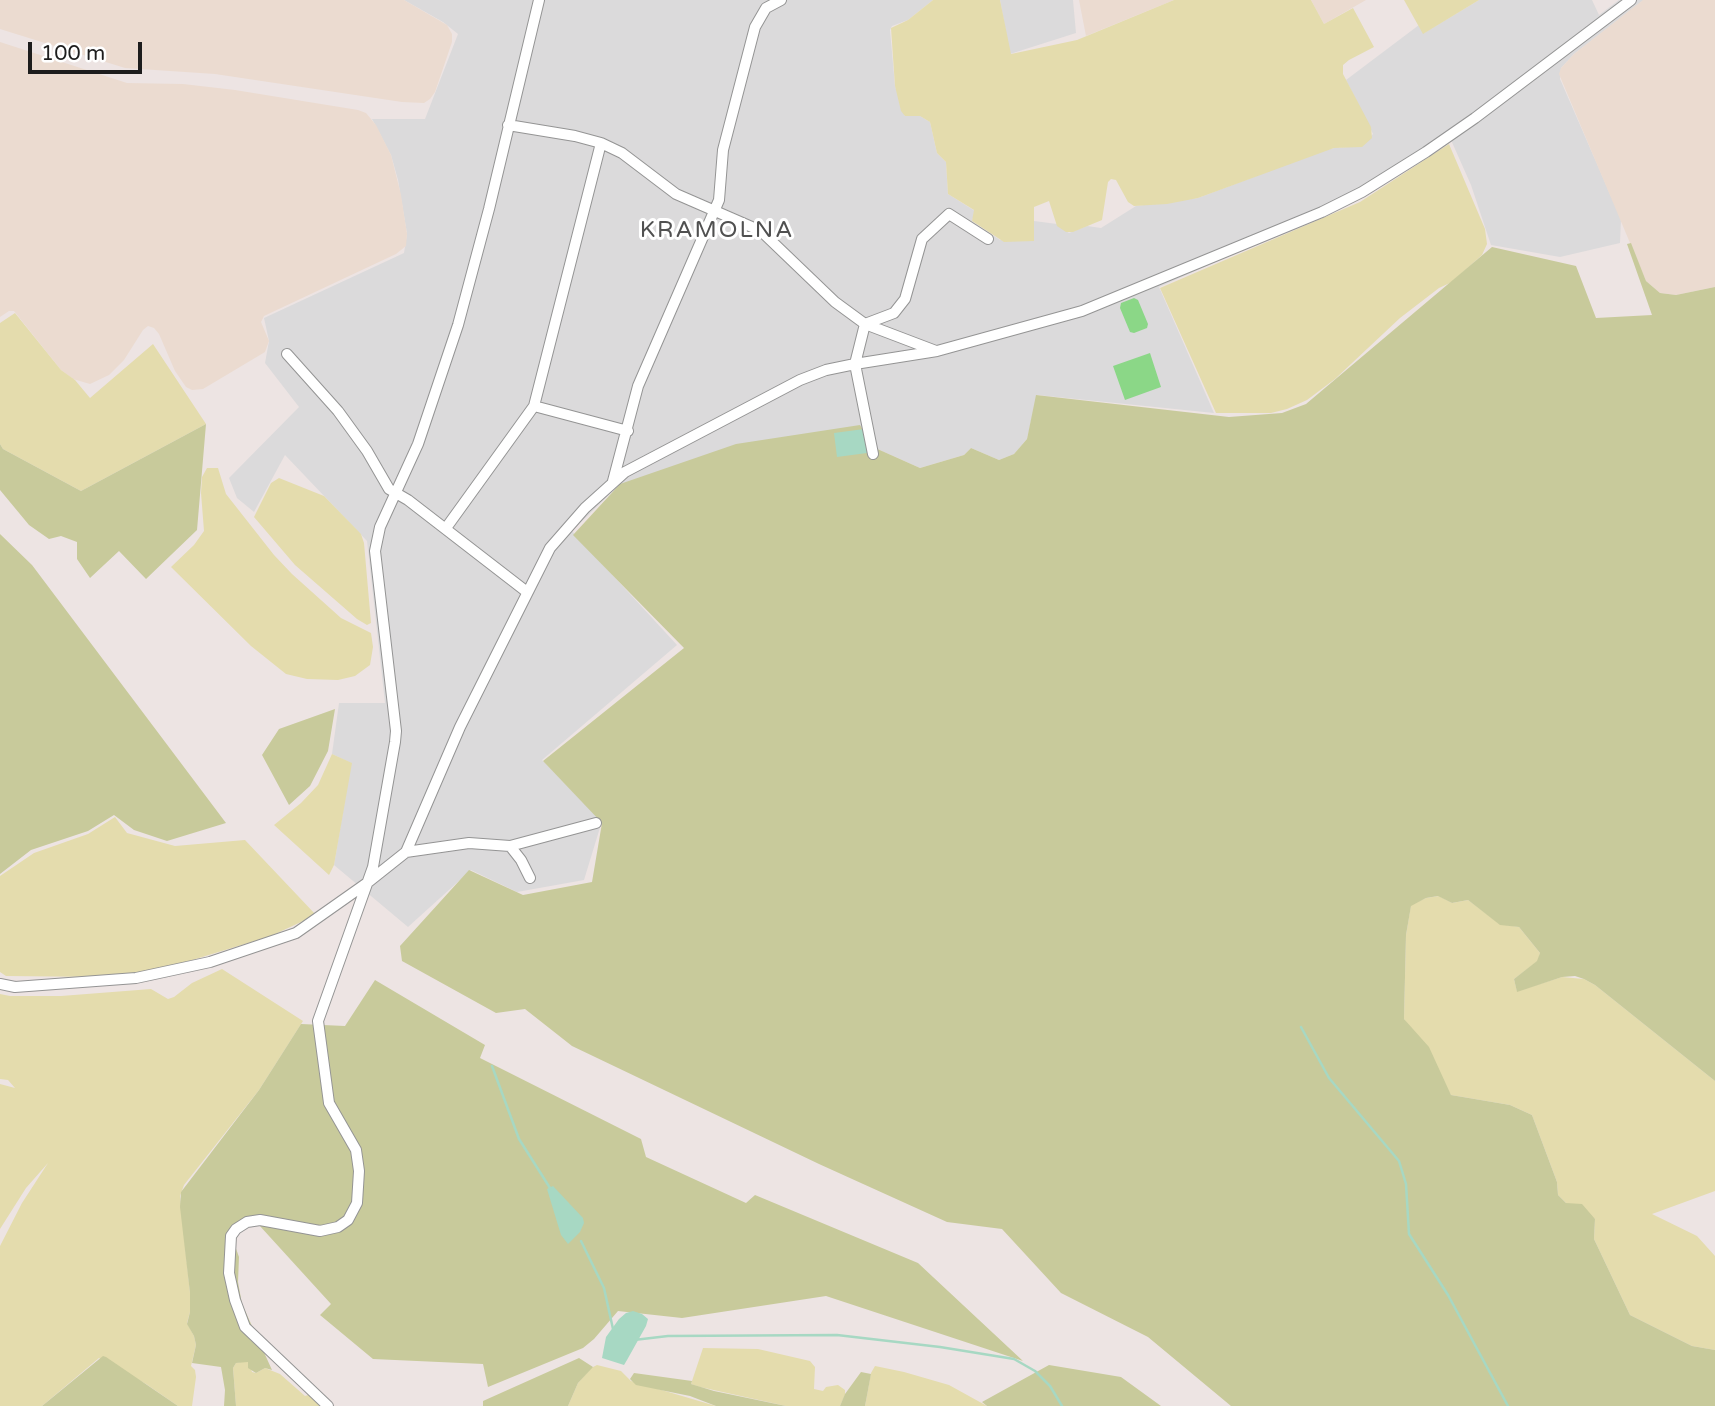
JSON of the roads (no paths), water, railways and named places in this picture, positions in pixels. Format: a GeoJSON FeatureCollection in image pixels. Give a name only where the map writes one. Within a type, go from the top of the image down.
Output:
{"type":"FeatureCollection","features":[{"type":"Feature","properties":{"kind":"street"},"geometry":{"type":"LineString","coordinates":[[328,1406],[245,1327],[229,1273],[231,1236],[247,1222],[260,1220],[320,1231],[338,1227],[348,1220],[357,1203],[359,1171],[356,1150],[329,1103],[318,1021],[367,883],[382,818],[396,730],[375,551],[380,527],[418,444],[458,325],[539,0]]}},
{"type":"Feature","properties":{"kind":"street"},"geometry":{"type":"LineString","coordinates":[[613,481],[638,386],[707,223],[716,210],[728,126],[755,27],[766,8],[781,0]]}},
{"type":"Feature","properties":{"kind":"street"},"geometry":{"type":"LineString","coordinates":[[0,984],[15,987],[136,978],[210,962],[296,933],[406,852],[460,727],[550,548],[585,508],[625,472],[800,380],[826,370],[937,351],[1082,311],[1322,212],[1362,192],[1445,139],[1631,0]]}},
{"type":"Feature","properties":{"kind":"street"},"geometry":{"type":"LineString","coordinates":[[508,125],[575,136],[601,143],[622,153],[676,194],[761,231],[835,302],[865,324],[937,351]]}},
{"type":"Feature","properties":{"kind":"street"},"geometry":{"type":"LineString","coordinates":[[446,527],[534,407],[601,143]]}},
{"type":"Feature","properties":{"kind":"street"},"geometry":{"type":"LineString","coordinates":[[865,324],[894,313],[905,299],[922,239],[949,214],[988,239]]}},
{"type":"Feature","properties":{"kind":"street"},"geometry":{"type":"LineString","coordinates":[[865,324],[855,364],[873,454]]}},
{"type":"Feature","properties":{"kind":"street"},"geometry":{"type":"LineString","coordinates":[[287,354],[338,411],[367,450],[389,489],[446,527],[527,592]]}},
{"type":"Feature","properties":{"kind":"street"},"geometry":{"type":"LineString","coordinates":[[534,407],[628,431]]}},
{"type":"Feature","properties":{"kind":"street"},"geometry":{"type":"LineString","coordinates":[[406,852],[469,843],[510,846],[596,823]]}},
{"type":"Feature","properties":{"kind":"street"},"geometry":{"type":"LineString","coordinates":[[510,846],[530,878]]}},
{"type":"Feature","properties":{"kind":"waterway"},"geometry":{"type":"LineString","coordinates":[[1301,1027],[1329,1078],[1399,1161],[1406,1184],[1409,1234],[1448,1295],[1508,1406]]}},
{"type":"Feature","properties":{"kind":"waterway"},"geometry":{"type":"LineString","coordinates":[[492,1066],[519,1139],[550,1188]]}},
{"type":"Feature","properties":{"kind":"waterway"},"geometry":{"type":"LineString","coordinates":[[581,1241],[604,1288],[613,1329]]}},
{"type":"Feature","properties":{"kind":"waterway"},"geometry":{"type":"LineString","coordinates":[[634,1340],[668,1336],[837,1335],[940,1347],[1014,1359],[1035,1371],[1050,1386],[1062,1406]]}},
{"type":"Feature","properties":{"kind":"district","name":"KRAMOLNA"},"geometry":{"type":"Point","coordinates":[717,231]}}]}
